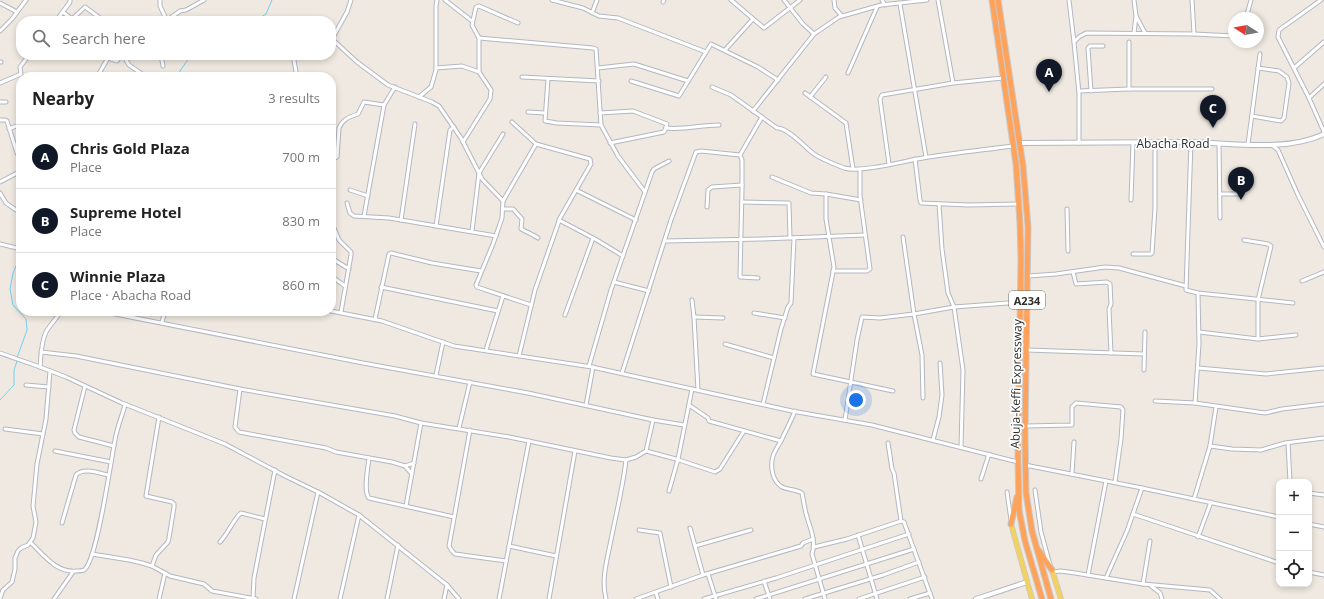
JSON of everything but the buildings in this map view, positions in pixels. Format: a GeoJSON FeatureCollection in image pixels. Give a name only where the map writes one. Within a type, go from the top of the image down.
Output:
{"type":"FeatureCollection","features":[{"type":"Feature","properties":{"kind":"highway","name":"Abuja-Keffi Expressway"},"geometry":{"type":"LineString","coordinates":[[992,0],[1020,204],[1021,242],[1018,462],[1020,510],[1023,533],[1042,599]]}},
{"type":"Feature","properties":{"kind":"highway","name":"Abuja-Keffi Expressway"},"geometry":{"type":"LineString","coordinates":[[998,0],[1025,179],[1028,227],[1025,466],[1029,514],[1035,544],[1051,599]]}},
{"type":"Feature","properties":{"kind":"highway"},"geometry":{"type":"LineString","coordinates":[[1012,524],[1019,492]]}},
{"type":"Feature","properties":{"kind":"highway"},"geometry":{"type":"LineString","coordinates":[[1035,544],[1052,571]]}},
{"type":"Feature","properties":{"kind":"main road"},"geometry":{"type":"LineString","coordinates":[[1012,524],[1032,599]]}},
{"type":"Feature","properties":{"kind":"main road"},"geometry":{"type":"LineString","coordinates":[[1052,571],[1061,599]]}},
{"type":"Feature","properties":{"kind":"street"},"geometry":{"type":"LineString","coordinates":[[0,31],[26,0]]}},
{"type":"Feature","properties":{"kind":"street"},"geometry":{"type":"LineString","coordinates":[[60,16],[70,0]]}},
{"type":"Feature","properties":{"kind":"street"},"geometry":{"type":"LineString","coordinates":[[160,0],[164,16]]}},
{"type":"Feature","properties":{"kind":"street"},"geometry":{"type":"LineString","coordinates":[[174,16],[180,11],[186,10],[203,0]]}},
{"type":"Feature","properties":{"kind":"street"},"geometry":{"type":"LineString","coordinates":[[336,31],[347,12],[351,0]]}},
{"type":"Feature","properties":{"kind":"street"},"geometry":{"type":"LineString","coordinates":[[419,97],[432,87],[436,68],[437,0]]}},
{"type":"Feature","properties":{"kind":"street"},"geometry":{"type":"LineString","coordinates":[[445,0],[472,21]]}},
{"type":"Feature","properties":{"kind":"street"},"geometry":{"type":"LineString","coordinates":[[552,0],[583,8],[599,16],[618,18],[706,52]]}},
{"type":"Feature","properties":{"kind":"street"},"geometry":{"type":"LineString","coordinates":[[592,13],[597,0]]}},
{"type":"Feature","properties":{"kind":"street"},"geometry":{"type":"LineString","coordinates":[[731,0],[763,28],[766,28],[800,0]]}},
{"type":"Feature","properties":{"kind":"street"},"geometry":{"type":"LineString","coordinates":[[784,0],[803,24],[814,34]]}},
{"type":"Feature","properties":{"kind":"street"},"geometry":{"type":"LineString","coordinates":[[834,0],[835,8],[842,16]]}},
{"type":"Feature","properties":{"kind":"street"},"geometry":{"type":"LineString","coordinates":[[882,0],[885,6]]}},
{"type":"Feature","properties":{"kind":"street"},"geometry":{"type":"LineString","coordinates":[[754,111],[814,34],[842,16],[877,6],[927,0]]}},
{"type":"Feature","properties":{"kind":"street"},"geometry":{"type":"LineString","coordinates":[[938,0],[953,83]]}},
{"type":"Feature","properties":{"kind":"street"},"geometry":{"type":"LineString","coordinates":[[1069,0],[1079,91],[1079,143]]}},
{"type":"Feature","properties":{"kind":"street"},"geometry":{"type":"LineString","coordinates":[[1134,0],[1136,16],[1134,34]]}},
{"type":"Feature","properties":{"kind":"street"},"geometry":{"type":"LineString","coordinates":[[1192,0],[1194,34]]}},
{"type":"Feature","properties":{"kind":"street"},"geometry":{"type":"LineString","coordinates":[[1248,12],[1251,0]]}},
{"type":"Feature","properties":{"kind":"street"},"geometry":{"type":"LineString","coordinates":[[1321,0],[1279,30],[1278,37],[1309,98],[1324,134]]}},
{"type":"Feature","properties":{"kind":"street"},"geometry":{"type":"LineString","coordinates":[[0,3],[17,12]]}},
{"type":"Feature","properties":{"kind":"street"},"geometry":{"type":"LineString","coordinates":[[900,4],[926,157]]}},
{"type":"Feature","properties":{"kind":"street"},"geometry":{"type":"LineString","coordinates":[[76,16],[85,6],[98,16]]}},
{"type":"Feature","properties":{"kind":"street"},"geometry":{"type":"LineString","coordinates":[[463,142],[491,95],[491,90],[479,72],[479,38],[472,25],[476,7],[479,6],[518,23]]}},
{"type":"Feature","properties":{"kind":"street"},"geometry":{"type":"LineString","coordinates":[[848,73],[877,6]]}},
{"type":"Feature","properties":{"kind":"street"},"geometry":{"type":"LineString","coordinates":[[63,12],[68,16]]}},
{"type":"Feature","properties":{"kind":"street"},"geometry":{"type":"LineString","coordinates":[[1136,16],[1145,33]]}},
{"type":"Feature","properties":{"kind":"street"},"geometry":{"type":"LineString","coordinates":[[725,50],[753,19]]}},
{"type":"Feature","properties":{"kind":"street"},"geometry":{"type":"LineString","coordinates":[[1074,42],[1086,33],[1228,36]]}},
{"type":"Feature","properties":{"kind":"street"},"geometry":{"type":"LineString","coordinates":[[479,38],[596,49],[601,126],[618,156],[645,192]]}},
{"type":"Feature","properties":{"kind":"street"},"geometry":{"type":"LineString","coordinates":[[336,42],[357,62],[388,84],[439,106],[454,126],[482,179],[503,201]]}},
{"type":"Feature","properties":{"kind":"street"},"geometry":{"type":"LineString","coordinates":[[1129,42],[1129,89]]}},
{"type":"Feature","properties":{"kind":"street"},"geometry":{"type":"LineString","coordinates":[[1294,68],[1324,42]]}},
{"type":"Feature","properties":{"kind":"street"},"geometry":{"type":"LineString","coordinates":[[631,81],[677,97],[711,44],[758,67],[778,80]]}},
{"type":"Feature","properties":{"kind":"street"},"geometry":{"type":"LineString","coordinates":[[1091,91],[1088,48],[1090,46],[1103,46]]}},
{"type":"Feature","properties":{"kind":"street"},"geometry":{"type":"LineString","coordinates":[[1248,144],[1260,54]]}},
{"type":"Feature","properties":{"kind":"street"},"geometry":{"type":"LineString","coordinates":[[21,72],[20,67],[25,60]]}},
{"type":"Feature","properties":{"kind":"street"},"geometry":{"type":"LineString","coordinates":[[100,72],[107,60]]}},
{"type":"Feature","properties":{"kind":"street"},"geometry":{"type":"LineString","coordinates":[[126,60],[130,66],[139,72]]}},
{"type":"Feature","properties":{"kind":"street"},"geometry":{"type":"LineString","coordinates":[[162,60],[163,66]]}},
{"type":"Feature","properties":{"kind":"street"},"geometry":{"type":"LineString","coordinates":[[294,60],[296,72]]}},
{"type":"Feature","properties":{"kind":"street"},"geometry":{"type":"LineString","coordinates":[[598,68],[634,64],[688,81]]}},
{"type":"Feature","properties":{"kind":"street"},"geometry":{"type":"LineString","coordinates":[[436,68],[460,66],[479,72]]}},
{"type":"Feature","properties":{"kind":"street"},"geometry":{"type":"LineString","coordinates":[[1252,116],[1281,121],[1284,118],[1289,83],[1286,75],[1279,71],[1258,68]]}},
{"type":"Feature","properties":{"kind":"street"},"geometry":{"type":"LineString","coordinates":[[0,83],[16,76]]}},
{"type":"Feature","properties":{"kind":"street"},"geometry":{"type":"LineString","coordinates":[[522,77],[599,81]]}},
{"type":"Feature","properties":{"kind":"street"},"geometry":{"type":"LineString","coordinates":[[810,96],[826,77]]}},
{"type":"Feature","properties":{"kind":"street"},"geometry":{"type":"LineString","coordinates":[[548,78],[545,113],[545,120],[547,122],[601,126]]}},
{"type":"Feature","properties":{"kind":"street"},"geometry":{"type":"LineString","coordinates":[[889,164],[880,97],[882,95],[915,88],[1003,78]]}},
{"type":"Feature","properties":{"kind":"street"},"geometry":{"type":"LineString","coordinates":[[1309,98],[1324,84]]}},
{"type":"Feature","properties":{"kind":"street"},"geometry":{"type":"LineString","coordinates":[[364,216],[384,105],[395,87]]}},
{"type":"Feature","properties":{"kind":"street"},"geometry":{"type":"LineString","coordinates":[[712,87],[731,95],[777,128],[783,129],[825,160],[847,168],[860,169],[926,157],[1013,146]]}},
{"type":"Feature","properties":{"kind":"street"},"geometry":{"type":"LineString","coordinates":[[1079,91],[1129,89],[1212,89]]}},
{"type":"Feature","properties":{"kind":"street"},"geometry":{"type":"LineString","coordinates":[[805,93],[846,123],[853,169]]}},
{"type":"Feature","properties":{"kind":"street"},"geometry":{"type":"LineString","coordinates":[[0,102],[6,102]]}},
{"type":"Feature","properties":{"kind":"street"},"geometry":{"type":"LineString","coordinates":[[336,158],[339,128],[341,124],[348,118],[358,114],[364,102],[384,105]]}},
{"type":"Feature","properties":{"kind":"street"},"geometry":{"type":"LineString","coordinates":[[600,113],[633,111],[667,123],[664,132],[610,143]]}},
{"type":"Feature","properties":{"kind":"street"},"geometry":{"type":"LineString","coordinates":[[528,112],[545,113]]}},
{"type":"Feature","properties":{"kind":"street"},"geometry":{"type":"LineString","coordinates":[[758,278],[740,277],[742,240],[742,160],[740,155],[762,117]]}},
{"type":"Feature","properties":{"kind":"street"},"geometry":{"type":"LineString","coordinates":[[0,120],[7,121],[16,150]]}},
{"type":"Feature","properties":{"kind":"street"},"geometry":{"type":"LineString","coordinates":[[512,122],[536,144],[590,159],[591,164],[559,220],[543,264],[531,305],[519,356]]}},
{"type":"Feature","properties":{"kind":"street"},"geometry":{"type":"LineString","coordinates":[[401,220],[415,124]]}},
{"type":"Feature","properties":{"kind":"street"},"geometry":{"type":"LineString","coordinates":[[666,128],[680,130],[704,125],[719,126]]}},
{"type":"Feature","properties":{"kind":"street"},"geometry":{"type":"LineString","coordinates":[[9,129],[16,126]]}},
{"type":"Feature","properties":{"kind":"street"},"geometry":{"type":"LineString","coordinates":[[436,226],[450,130],[454,126]]}},
{"type":"Feature","properties":{"kind":"street"},"geometry":{"type":"LineString","coordinates":[[472,231],[479,173],[503,134]]}},
{"type":"Feature","properties":{"kind":"street","name":"Abacha Road"},"geometry":{"type":"LineString","coordinates":[[1020,143],[1191,142],[1272,145],[1296,142],[1324,134]]}},
{"type":"Feature","properties":{"kind":"street"},"geometry":{"type":"LineString","coordinates":[[1133,254],[1151,254],[1152,251],[1155,208],[1155,142]]}},
{"type":"Feature","properties":{"kind":"street"},"geometry":{"type":"LineString","coordinates":[[1191,142],[1187,291],[1293,303]]}},
{"type":"Feature","properties":{"kind":"street"},"geometry":{"type":"LineString","coordinates":[[1131,200],[1133,143]]}},
{"type":"Feature","properties":{"kind":"street"},"geometry":{"type":"LineString","coordinates":[[1220,143],[1220,218]]}},
{"type":"Feature","properties":{"kind":"street"},"geometry":{"type":"LineString","coordinates":[[531,305],[477,287],[476,283],[502,218],[503,201],[536,144]]}},
{"type":"Feature","properties":{"kind":"street"},"geometry":{"type":"LineString","coordinates":[[1272,145],[1278,150],[1298,195],[1324,247]]}},
{"type":"Feature","properties":{"kind":"street"},"geometry":{"type":"LineString","coordinates":[[622,373],[696,152],[701,151],[740,155]]}},
{"type":"Feature","properties":{"kind":"street"},"geometry":{"type":"LineString","coordinates":[[916,159],[920,203],[1020,204]]}},
{"type":"Feature","properties":{"kind":"street"},"geometry":{"type":"LineString","coordinates":[[589,366],[614,282],[653,170],[669,162]]}},
{"type":"Feature","properties":{"kind":"street"},"geometry":{"type":"LineString","coordinates":[[833,271],[867,271],[870,269],[861,200],[860,169]]}},
{"type":"Feature","properties":{"kind":"street"},"geometry":{"type":"LineString","coordinates":[[0,182],[16,174]]}},
{"type":"Feature","properties":{"kind":"street"},"geometry":{"type":"LineString","coordinates":[[772,177],[812,193],[861,200]]}},
{"type":"Feature","properties":{"kind":"street"},"geometry":{"type":"LineString","coordinates":[[708,207],[708,190],[712,187],[742,185]]}},
{"type":"Feature","properties":{"kind":"street"},"geometry":{"type":"LineString","coordinates":[[350,190],[368,196]]}},
{"type":"Feature","properties":{"kind":"street"},"geometry":{"type":"LineString","coordinates":[[576,190],[636,220]]}},
{"type":"Feature","properties":{"kind":"street"},"geometry":{"type":"LineString","coordinates":[[0,193],[6,203],[16,210]]}},
{"type":"Feature","properties":{"kind":"street"},"geometry":{"type":"LineString","coordinates":[[826,194],[826,219],[834,265],[813,372],[815,375],[893,391]]}},
{"type":"Feature","properties":{"kind":"street"},"geometry":{"type":"LineString","coordinates":[[1220,194],[1242,194]]}},
{"type":"Feature","properties":{"kind":"street"},"geometry":{"type":"LineString","coordinates":[[742,202],[789,203],[792,238],[791,303],[785,318],[763,404]]}},
{"type":"Feature","properties":{"kind":"street"},"geometry":{"type":"LineString","coordinates":[[347,203],[351,215],[401,220],[496,236]]}},
{"type":"Feature","properties":{"kind":"street"},"geometry":{"type":"LineString","coordinates":[[939,204],[948,293],[954,307],[963,370],[961,447]]}},
{"type":"Feature","properties":{"kind":"street"},"geometry":{"type":"LineString","coordinates":[[503,209],[512,209],[522,219],[521,229],[538,238]]}},
{"type":"Feature","properties":{"kind":"street"},"geometry":{"type":"LineString","coordinates":[[1067,209],[1068,251]]}},
{"type":"Feature","properties":{"kind":"street"},"geometry":{"type":"LineString","coordinates":[[559,220],[623,256]]}},
{"type":"Feature","properties":{"kind":"street"},"geometry":{"type":"LineString","coordinates":[[336,233],[339,240],[351,252],[341,312]]}},
{"type":"Feature","properties":{"kind":"street"},"geometry":{"type":"LineString","coordinates":[[665,241],[742,240],[865,235]]}},
{"type":"Feature","properties":{"kind":"street"},"geometry":{"type":"LineString","coordinates":[[903,237],[914,314],[922,355],[923,398]]}},
{"type":"Feature","properties":{"kind":"street"},"geometry":{"type":"LineString","coordinates":[[565,314],[593,238]]}},
{"type":"Feature","properties":{"kind":"street"},"geometry":{"type":"LineString","coordinates":[[1244,240],[1268,244],[1271,246],[1258,300],[1258,339]]}},
{"type":"Feature","properties":{"kind":"street"},"geometry":{"type":"LineString","coordinates":[[0,244],[16,247]]}},
{"type":"Feature","properties":{"kind":"street"},"geometry":{"type":"LineString","coordinates":[[375,319],[387,257],[391,253],[432,263],[481,271]]}},
{"type":"Feature","properties":{"kind":"street"},"geometry":{"type":"LineString","coordinates":[[336,261],[349,269]]}},
{"type":"Feature","properties":{"kind":"street"},"geometry":{"type":"LineString","coordinates":[[1028,276],[1074,272],[1105,267],[1119,268],[1186,286]]}},
{"type":"Feature","properties":{"kind":"street"},"geometry":{"type":"LineString","coordinates":[[1074,272],[1076,284],[1107,282],[1110,284],[1109,309],[1111,353]]}},
{"type":"Feature","properties":{"kind":"street"},"geometry":{"type":"LineString","coordinates":[[1302,281],[1324,272]]}},
{"type":"Feature","properties":{"kind":"street"},"geometry":{"type":"LineString","coordinates":[[336,279],[346,286]]}},
{"type":"Feature","properties":{"kind":"street"},"geometry":{"type":"LineString","coordinates":[[614,282],[649,291]]}},
{"type":"Feature","properties":{"kind":"street"},"geometry":{"type":"LineString","coordinates":[[381,287],[498,311]]}},
{"type":"Feature","properties":{"kind":"street"},"geometry":{"type":"LineString","coordinates":[[1195,403],[1198,368],[1198,293]]}},
{"type":"Feature","properties":{"kind":"street"},"geometry":{"type":"LineString","coordinates":[[486,350],[503,296]]}},
{"type":"Feature","properties":{"kind":"street"},"geometry":{"type":"LineString","coordinates":[[692,300],[698,390]]}},
{"type":"Feature","properties":{"kind":"street"},"geometry":{"type":"LineString","coordinates":[[845,420],[860,320],[862,317],[880,318],[954,307],[1020,302]]}},
{"type":"Feature","properties":{"kind":"street"},"geometry":{"type":"LineString","coordinates":[[336,312],[375,319],[454,346],[589,366],[795,411],[872,425],[1018,462]]}},
{"type":"Feature","properties":{"kind":"street"},"geometry":{"type":"LineString","coordinates":[[754,313],[785,318]]}},
{"type":"Feature","properties":{"kind":"street"},"geometry":{"type":"LineString","coordinates":[[40,367],[41,352],[47,331],[58,316]]}},
{"type":"Feature","properties":{"kind":"street"},"geometry":{"type":"LineString","coordinates":[[128,316],[162,322],[198,331],[470,382],[653,420],[684,425]]}},
{"type":"Feature","properties":{"kind":"street"},"geometry":{"type":"LineString","coordinates":[[162,322],[164,316]]}},
{"type":"Feature","properties":{"kind":"street"},"geometry":{"type":"LineString","coordinates":[[694,317],[723,318]]}},
{"type":"Feature","properties":{"kind":"street"},"geometry":{"type":"LineString","coordinates":[[1144,370],[1145,332]]}},
{"type":"Feature","properties":{"kind":"street"},"geometry":{"type":"LineString","coordinates":[[1198,332],[1258,339],[1296,335]]}},
{"type":"Feature","properties":{"kind":"street"},"geometry":{"type":"LineString","coordinates":[[436,376],[443,342]]}},
{"type":"Feature","properties":{"kind":"street"},"geometry":{"type":"LineString","coordinates":[[725,344],[774,358]]}},
{"type":"Feature","properties":{"kind":"street"},"geometry":{"type":"LineString","coordinates":[[1026,350],[1144,354]]}},
{"type":"Feature","properties":{"kind":"street"},"geometry":{"type":"LineString","coordinates":[[41,352],[76,356],[240,389],[356,409],[421,423],[460,428],[626,460],[636,457],[646,451],[678,459],[715,472],[718,471],[744,431]]}},
{"type":"Feature","properties":{"kind":"street"},"geometry":{"type":"LineString","coordinates":[[0,353],[50,370],[125,405],[226,444],[318,492],[359,515],[447,585],[459,599]]}},
{"type":"Feature","properties":{"kind":"street"},"geometry":{"type":"LineString","coordinates":[[933,440],[939,417],[942,395],[940,363]]}},
{"type":"Feature","properties":{"kind":"street"},"geometry":{"type":"LineString","coordinates":[[586,405],[593,367]]}},
{"type":"Feature","properties":{"kind":"street"},"geometry":{"type":"LineString","coordinates":[[1198,368],[1266,374],[1324,368]]}},
{"type":"Feature","properties":{"kind":"street"},"geometry":{"type":"LineString","coordinates":[[0,598],[2,590],[12,582],[15,569],[15,558],[18,551],[31,543],[33,538],[36,522],[33,506],[37,464],[46,419],[50,370]]}},
{"type":"Feature","properties":{"kind":"street"},"geometry":{"type":"LineString","coordinates":[[460,428],[470,382]]}},
{"type":"Feature","properties":{"kind":"street"},"geometry":{"type":"LineString","coordinates":[[26,385],[49,387]]}},
{"type":"Feature","properties":{"kind":"street"},"geometry":{"type":"LineString","coordinates":[[85,386],[74,430],[75,433],[79,437],[114,446]]}},
{"type":"Feature","properties":{"kind":"street"},"geometry":{"type":"LineString","coordinates":[[240,389],[235,427],[239,432],[307,444],[336,452],[392,462],[404,466],[412,474]]}},
{"type":"Feature","properties":{"kind":"street"},"geometry":{"type":"LineString","coordinates":[[669,491],[678,459],[692,389]]}},
{"type":"Feature","properties":{"kind":"street"},"geometry":{"type":"LineString","coordinates":[[1155,401],[1195,403],[1216,407],[1269,412],[1324,404]]}},
{"type":"Feature","properties":{"kind":"street"},"geometry":{"type":"LineString","coordinates":[[1025,426],[1072,425],[1072,407],[1076,403],[1121,407],[1123,410],[1121,439],[1115,482]]}},
{"type":"Feature","properties":{"kind":"street"},"geometry":{"type":"LineString","coordinates":[[31,543],[42,555],[64,570],[73,572],[85,570],[90,561],[100,521],[114,446],[125,405]]}},
{"type":"Feature","properties":{"kind":"street"},"geometry":{"type":"LineString","coordinates":[[689,405],[708,418],[709,421],[781,441]]}},
{"type":"Feature","properties":{"kind":"street"},"geometry":{"type":"LineString","coordinates":[[1194,499],[1210,446],[1216,407]]}},
{"type":"Feature","properties":{"kind":"street"},"geometry":{"type":"LineString","coordinates":[[795,411],[781,441],[775,450],[772,458],[772,472],[775,481],[782,487],[802,493],[813,538],[814,547],[812,554],[814,564],[825,599]]}},
{"type":"Feature","properties":{"kind":"street"},"geometry":{"type":"LineString","coordinates":[[152,566],[156,555],[168,542],[174,507],[172,502],[146,496],[159,417]]}},
{"type":"Feature","properties":{"kind":"street"},"geometry":{"type":"LineString","coordinates":[[646,451],[653,420]]}},
{"type":"Feature","properties":{"kind":"street"},"geometry":{"type":"LineString","coordinates":[[406,506],[421,423]]}},
{"type":"Feature","properties":{"kind":"street"},"geometry":{"type":"LineString","coordinates":[[5,429],[43,434]]}},
{"type":"Feature","properties":{"kind":"street"},"geometry":{"type":"LineString","coordinates":[[470,430],[449,546],[455,554],[506,561]]}},
{"type":"Feature","properties":{"kind":"street"},"geometry":{"type":"LineString","coordinates":[[1210,446],[1232,449],[1261,450],[1288,443],[1324,438]]}},
{"type":"Feature","properties":{"kind":"street"},"geometry":{"type":"LineString","coordinates":[[499,599],[529,441]]}},
{"type":"Feature","properties":{"kind":"street"},"geometry":{"type":"LineString","coordinates":[[1072,474],[1074,442]]}},
{"type":"Feature","properties":{"kind":"street"},"geometry":{"type":"LineString","coordinates":[[888,443],[900,505],[901,521],[904,522],[909,534],[932,599]]}},
{"type":"Feature","properties":{"kind":"street"},"geometry":{"type":"LineString","coordinates":[[1288,443],[1290,479]]}},
{"type":"Feature","properties":{"kind":"street"},"geometry":{"type":"LineString","coordinates":[[55,451],[111,462]]}},
{"type":"Feature","properties":{"kind":"street"},"geometry":{"type":"LineString","coordinates":[[549,599],[575,451]]}},
{"type":"Feature","properties":{"kind":"street"},"geometry":{"type":"LineString","coordinates":[[981,479],[989,454]]}},
{"type":"Feature","properties":{"kind":"street"},"geometry":{"type":"LineString","coordinates":[[369,458],[366,491],[367,496],[376,500],[454,517]]}},
{"type":"Feature","properties":{"kind":"street"},"geometry":{"type":"LineString","coordinates":[[606,599],[604,592],[605,570],[624,477],[626,460]]}},
{"type":"Feature","properties":{"kind":"street"},"geometry":{"type":"LineString","coordinates":[[404,466],[414,463]]}},
{"type":"Feature","properties":{"kind":"street"},"geometry":{"type":"LineString","coordinates":[[1025,466],[1115,482],[1276,516]]}},
{"type":"Feature","properties":{"kind":"street"},"geometry":{"type":"LineString","coordinates":[[92,554],[130,560],[152,566],[170,576],[204,584],[212,592],[254,599],[254,578],[275,470]]}},
{"type":"Feature","properties":{"kind":"street"},"geometry":{"type":"LineString","coordinates":[[62,522],[76,475],[82,471],[108,474]]}},
{"type":"Feature","properties":{"kind":"street"},"geometry":{"type":"LineString","coordinates":[[1088,575],[1106,481]]}},
{"type":"Feature","properties":{"kind":"street"},"geometry":{"type":"LineString","coordinates":[[1106,578],[1133,514],[1142,488]]}},
{"type":"Feature","properties":{"kind":"street"},"geometry":{"type":"LineString","coordinates":[[1035,490],[1041,532],[1052,571],[1150,585],[1210,590],[1220,599]]}},
{"type":"Feature","properties":{"kind":"street"},"geometry":{"type":"LineString","coordinates":[[294,599],[318,492]]}},
{"type":"Feature","properties":{"kind":"street"},"geometry":{"type":"LineString","coordinates":[[1007,492],[1012,524]]}},
{"type":"Feature","properties":{"kind":"street"},"geometry":{"type":"LineString","coordinates":[[1312,493],[1324,495]]}},
{"type":"Feature","properties":{"kind":"street"},"geometry":{"type":"LineString","coordinates":[[1198,536],[1211,502]]}},
{"type":"Feature","properties":{"kind":"street"},"geometry":{"type":"LineString","coordinates":[[220,542],[230,529],[237,515],[241,513],[265,519]]}},
{"type":"Feature","properties":{"kind":"street"},"geometry":{"type":"LineString","coordinates":[[1133,514],[1276,562]]}},
{"type":"Feature","properties":{"kind":"street"},"geometry":{"type":"LineString","coordinates":[[340,599],[359,515]]}},
{"type":"Feature","properties":{"kind":"street"},"geometry":{"type":"LineString","coordinates":[[814,547],[901,521]]}},
{"type":"Feature","properties":{"kind":"street"},"geometry":{"type":"LineString","coordinates":[[1312,525],[1324,527]]}},
{"type":"Feature","properties":{"kind":"street"},"geometry":{"type":"LineString","coordinates":[[690,528],[703,575]]}},
{"type":"Feature","properties":{"kind":"street"},"geometry":{"type":"LineString","coordinates":[[639,530],[660,533],[671,587]]}},
{"type":"Feature","properties":{"kind":"street"},"geometry":{"type":"LineString","coordinates":[[695,546],[751,530]]}},
{"type":"Feature","properties":{"kind":"street"},"geometry":{"type":"LineString","coordinates":[[704,599],[715,597],[909,534]]}},
{"type":"Feature","properties":{"kind":"street"},"geometry":{"type":"LineString","coordinates":[[858,535],[877,599]]}},
{"type":"Feature","properties":{"kind":"street"},"geometry":{"type":"LineString","coordinates":[[636,599],[703,575],[801,546],[803,542],[813,538]]}},
{"type":"Feature","properties":{"kind":"street"},"geometry":{"type":"LineString","coordinates":[[1143,584],[1150,542]]}},
{"type":"Feature","properties":{"kind":"street"},"geometry":{"type":"LineString","coordinates":[[387,599],[398,545]]}},
{"type":"Feature","properties":{"kind":"street"},"geometry":{"type":"LineString","coordinates":[[509,546],[556,556]]}},
{"type":"Feature","properties":{"kind":"street"},"geometry":{"type":"LineString","coordinates":[[756,599],[914,549]]}},
{"type":"Feature","properties":{"kind":"street"},"geometry":{"type":"LineString","coordinates":[[805,599],[872,579],[919,562]]}},
{"type":"Feature","properties":{"kind":"street"},"geometry":{"type":"LineString","coordinates":[[54,599],[73,572]]}},
{"type":"Feature","properties":{"kind":"street"},"geometry":{"type":"LineString","coordinates":[[159,599],[165,573]]}},
{"type":"Feature","properties":{"kind":"street"},"geometry":{"type":"LineString","coordinates":[[1312,573],[1324,576]]}},
{"type":"Feature","properties":{"kind":"street"},"geometry":{"type":"LineString","coordinates":[[708,574],[715,597]]}},
{"type":"Feature","properties":{"kind":"street"},"geometry":{"type":"LineString","coordinates":[[859,599],[925,578]]}},
{"type":"Feature","properties":{"kind":"street"},"geometry":{"type":"LineString","coordinates":[[764,581],[770,599]]}},
{"type":"Feature","properties":{"kind":"street"},"geometry":{"type":"LineString","coordinates":[[976,599],[1027,582]]}},
{"type":"Feature","properties":{"kind":"street"},"geometry":{"type":"LineString","coordinates":[[444,599],[447,585]]}},
{"type":"Feature","properties":{"kind":"street"},"geometry":{"type":"LineString","coordinates":[[1150,585],[1160,593],[1162,598]]}},
{"type":"Feature","properties":{"kind":"street"},"geometry":{"type":"LineString","coordinates":[[656,593],[658,599]]}},
{"type":"Feature","properties":{"kind":"street"},"geometry":{"type":"LineString","coordinates":[[910,599],[930,593]]}},
{"type":"Feature","properties":{"kind":"waterway"},"geometry":{"type":"LineString","coordinates":[[263,16],[266,14],[272,0]]}},
{"type":"Feature","properties":{"kind":"waterway"},"geometry":{"type":"LineString","coordinates":[[180,72],[188,60]]}},
{"type":"Feature","properties":{"kind":"waterway"},"geometry":{"type":"LineString","coordinates":[[16,266],[10,289],[13,305],[16,308]]}},
{"type":"Feature","properties":{"kind":"waterway"},"geometry":{"type":"LineString","coordinates":[[17,358],[27,330],[26,319],[23,316]]}},
{"type":"Feature","properties":{"kind":"waterway"},"geometry":{"type":"LineString","coordinates":[[0,400],[14,385],[14,370],[17,361]]}},
{"type":"Feature","properties":{"kind":"place","name":"Chris Gold Plaza"},"geometry":{"type":"Point","coordinates":[1049,92]}},
{"type":"Feature","properties":{"kind":"place","name":"Winnie Plaza"},"geometry":{"type":"Point","coordinates":[1213,128]}},
{"type":"Feature","properties":{"kind":"place","name":"Supreme Hotel"},"geometry":{"type":"Point","coordinates":[1241,200]}}]}
